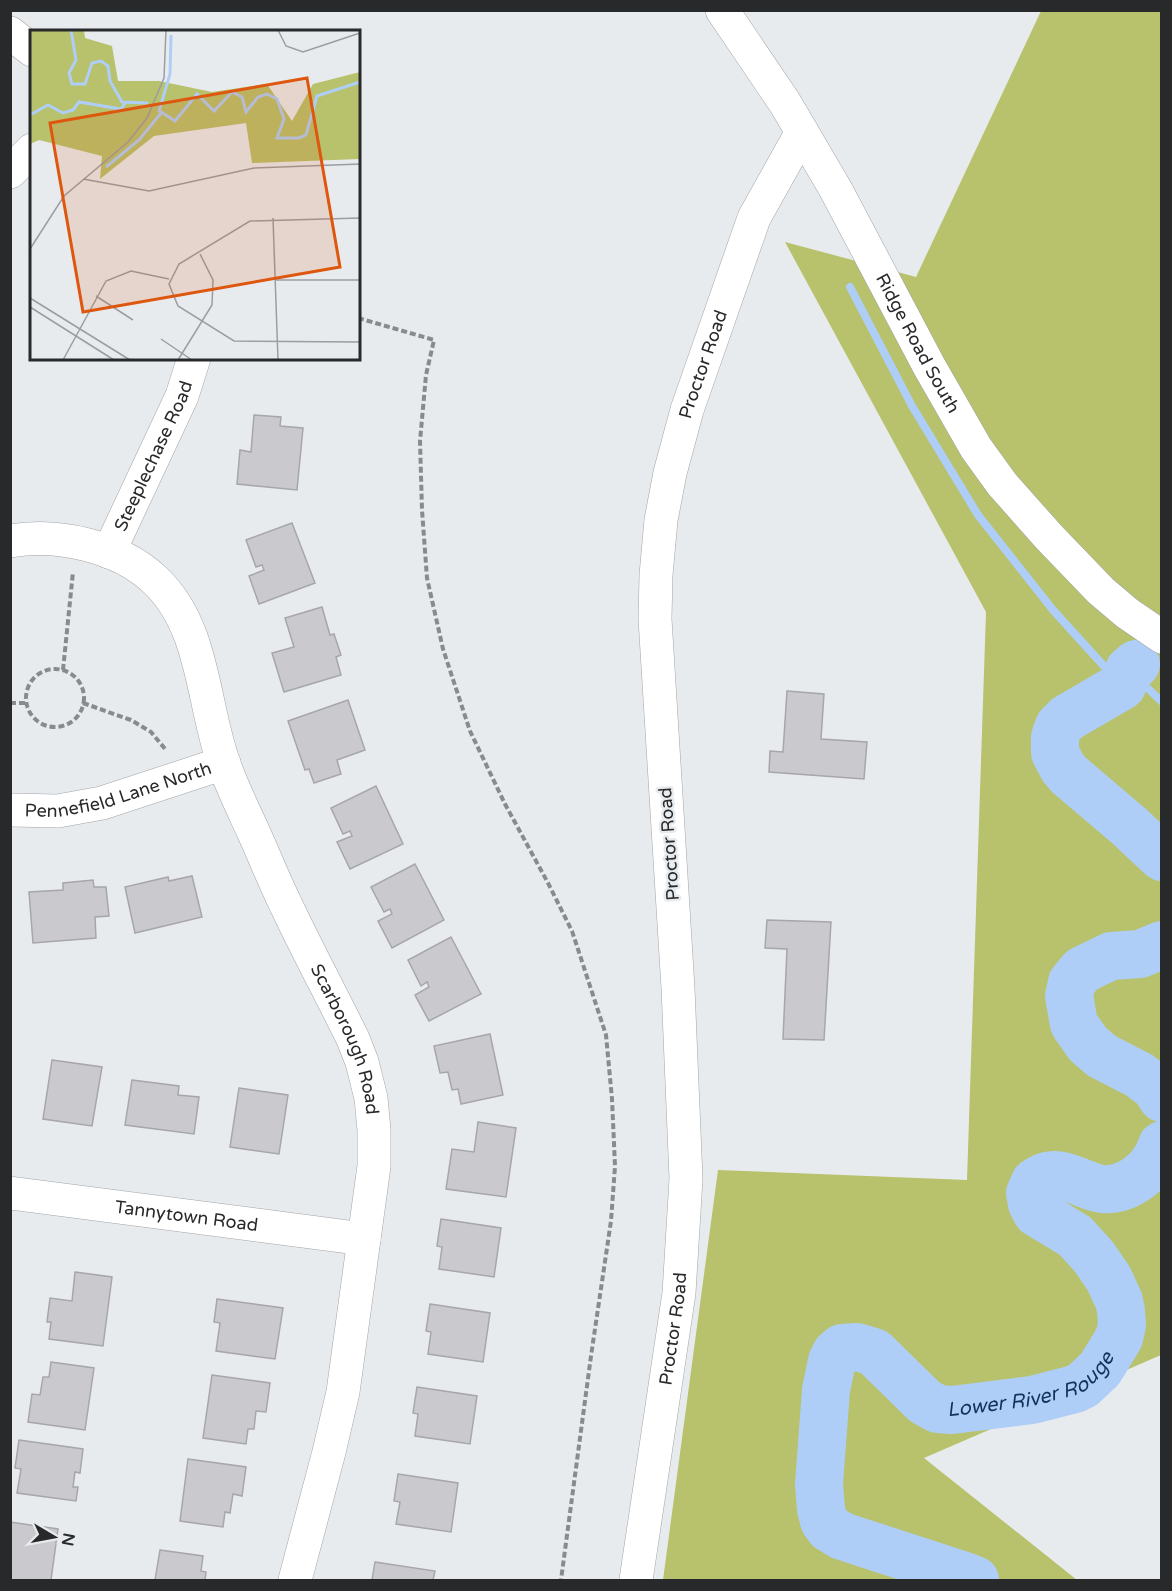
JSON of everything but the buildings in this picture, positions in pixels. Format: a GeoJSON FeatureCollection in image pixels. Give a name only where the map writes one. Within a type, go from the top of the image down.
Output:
{"type":"FeatureCollection","features":[{"type":"Feature","properties":{"kind":"street","name":"Ridge Road South"},"geometry":{"type":"LineString","coordinates":[[722,10],[785,103],[836,190],[929,366],[976,448],[1002,484],[1101,591],[1161,637]]}},
{"type":"Feature","properties":{"kind":"street"},"geometry":{"type":"LineString","coordinates":[[10,33],[30,48]]}},
{"type":"Feature","properties":{"kind":"street","name":"Proctor Road"},"geometry":{"type":"LineString","coordinates":[[636,1581],[679,1293],[686,1179],[678,988],[655,619],[661,520],[670,473],[687,410],[754,218],[802,132]]}},
{"type":"Feature","properties":{"kind":"street"},"geometry":{"type":"LineString","coordinates":[[10,172],[30,152]]}},
{"type":"Feature","properties":{"kind":"street","name":"Steeplechase Road"},"geometry":{"type":"LineString","coordinates":[[95,547],[182,396],[193,360]]}},
{"type":"Feature","properties":{"kind":"street"},"geometry":{"type":"LineString","coordinates":[[10,541],[36,538],[56,539],[95,547]]}},
{"type":"Feature","properties":{"kind":"street","name":"Scarborough Road"},"geometry":{"type":"LineString","coordinates":[[95,547],[139,567],[156,580],[171,598],[185,622],[195,648],[224,763],[285,904],[353,1039],[363,1062],[371,1098],[374,1166],[344,1392],[295,1581]]}},
{"type":"Feature","properties":{"kind":"street","name":"Pennefield Lane North"},"geometry":{"type":"LineString","coordinates":[[10,810],[58,811],[102,803],[224,763]]}},
{"type":"Feature","properties":{"kind":"street","name":"Tannytown Road"},"geometry":{"type":"LineString","coordinates":[[10,1193],[364,1239]]}},
{"type":"Feature","properties":{"kind":"path"},"geometry":{"type":"LineString","coordinates":[[360,319],[434,340],[426,375],[420,441],[422,510],[427,578],[443,649],[470,731],[505,804],[572,931],[606,1035],[615,1166],[611,1221],[561,1581]]}},
{"type":"Feature","properties":{"kind":"path"},"geometry":{"type":"LineString","coordinates":[[63,670],[74,570],[95,547]]}},
{"type":"Feature","properties":{"kind":"path"},"geometry":{"type":"LineString","coordinates":[[51,669],[63,670],[78,680],[83,689],[83,703],[78,716],[72,722],[54,728],[45,726],[31,715],[26,703],[28,686],[42,672],[51,669]]}},
{"type":"Feature","properties":{"kind":"path"},"geometry":{"type":"LineString","coordinates":[[10,703],[26,703]]}},
{"type":"Feature","properties":{"kind":"path"},"geometry":{"type":"LineString","coordinates":[[83,703],[131,720],[151,732],[166,750]]}},
{"type":"Feature","properties":{"kind":"green space"},"geometry":{"type":"Polygon","coordinates":[[[1041,11],[1161,11],[1161,1355],[924,1458],[1077,1580],[663,1580],[718,1170],[967,1180],[986,612],[785,242],[916,277],[1041,11]]]}},
{"type":"Feature","properties":{"kind":"waterway"},"geometry":{"type":"LineString","coordinates":[[850,287],[912,406],[978,515],[1053,610],[1122,686]]}},
{"type":"Feature","properties":{"kind":"waterway","name":"Lower River Rouge"},"geometry":{"type":"LineString","coordinates":[[1136,664],[1129,670],[1122,686],[1067,718],[1059,726],[1055,737],[1055,753],[1069,775],[1162,857]]}},
{"type":"Feature","properties":{"kind":"waterway"},"geometry":{"type":"LineString","coordinates":[[1129,670],[1162,702]]}},
{"type":"Feature","properties":{"kind":"waterway","name":"Lower River Rouge"},"geometry":{"type":"LineString","coordinates":[[1162,945],[1140,954],[1111,956],[1082,970],[1072,982],[1069,996],[1074,1024],[1088,1044],[1102,1056],[1139,1075],[1156,1088],[1162,1098]]}},
{"type":"Feature","properties":{"kind":"waterway","name":"Lower River Rouge"},"geometry":{"type":"LineString","coordinates":[[975,1580],[842,1536],[829,1528],[824,1521],[819,1484],[826,1390],[832,1361],[842,1348],[857,1347],[874,1352],[925,1402],[938,1409],[952,1410],[1032,1400],[1083,1385],[1100,1369],[1119,1338],[1122,1325],[1119,1301],[1109,1279],[1094,1257],[1075,1236],[1037,1213],[1030,1193],[1035,1182],[1054,1175],[1068,1177],[1102,1189],[1112,1189],[1131,1183],[1153,1163],[1162,1145]]}}]}
